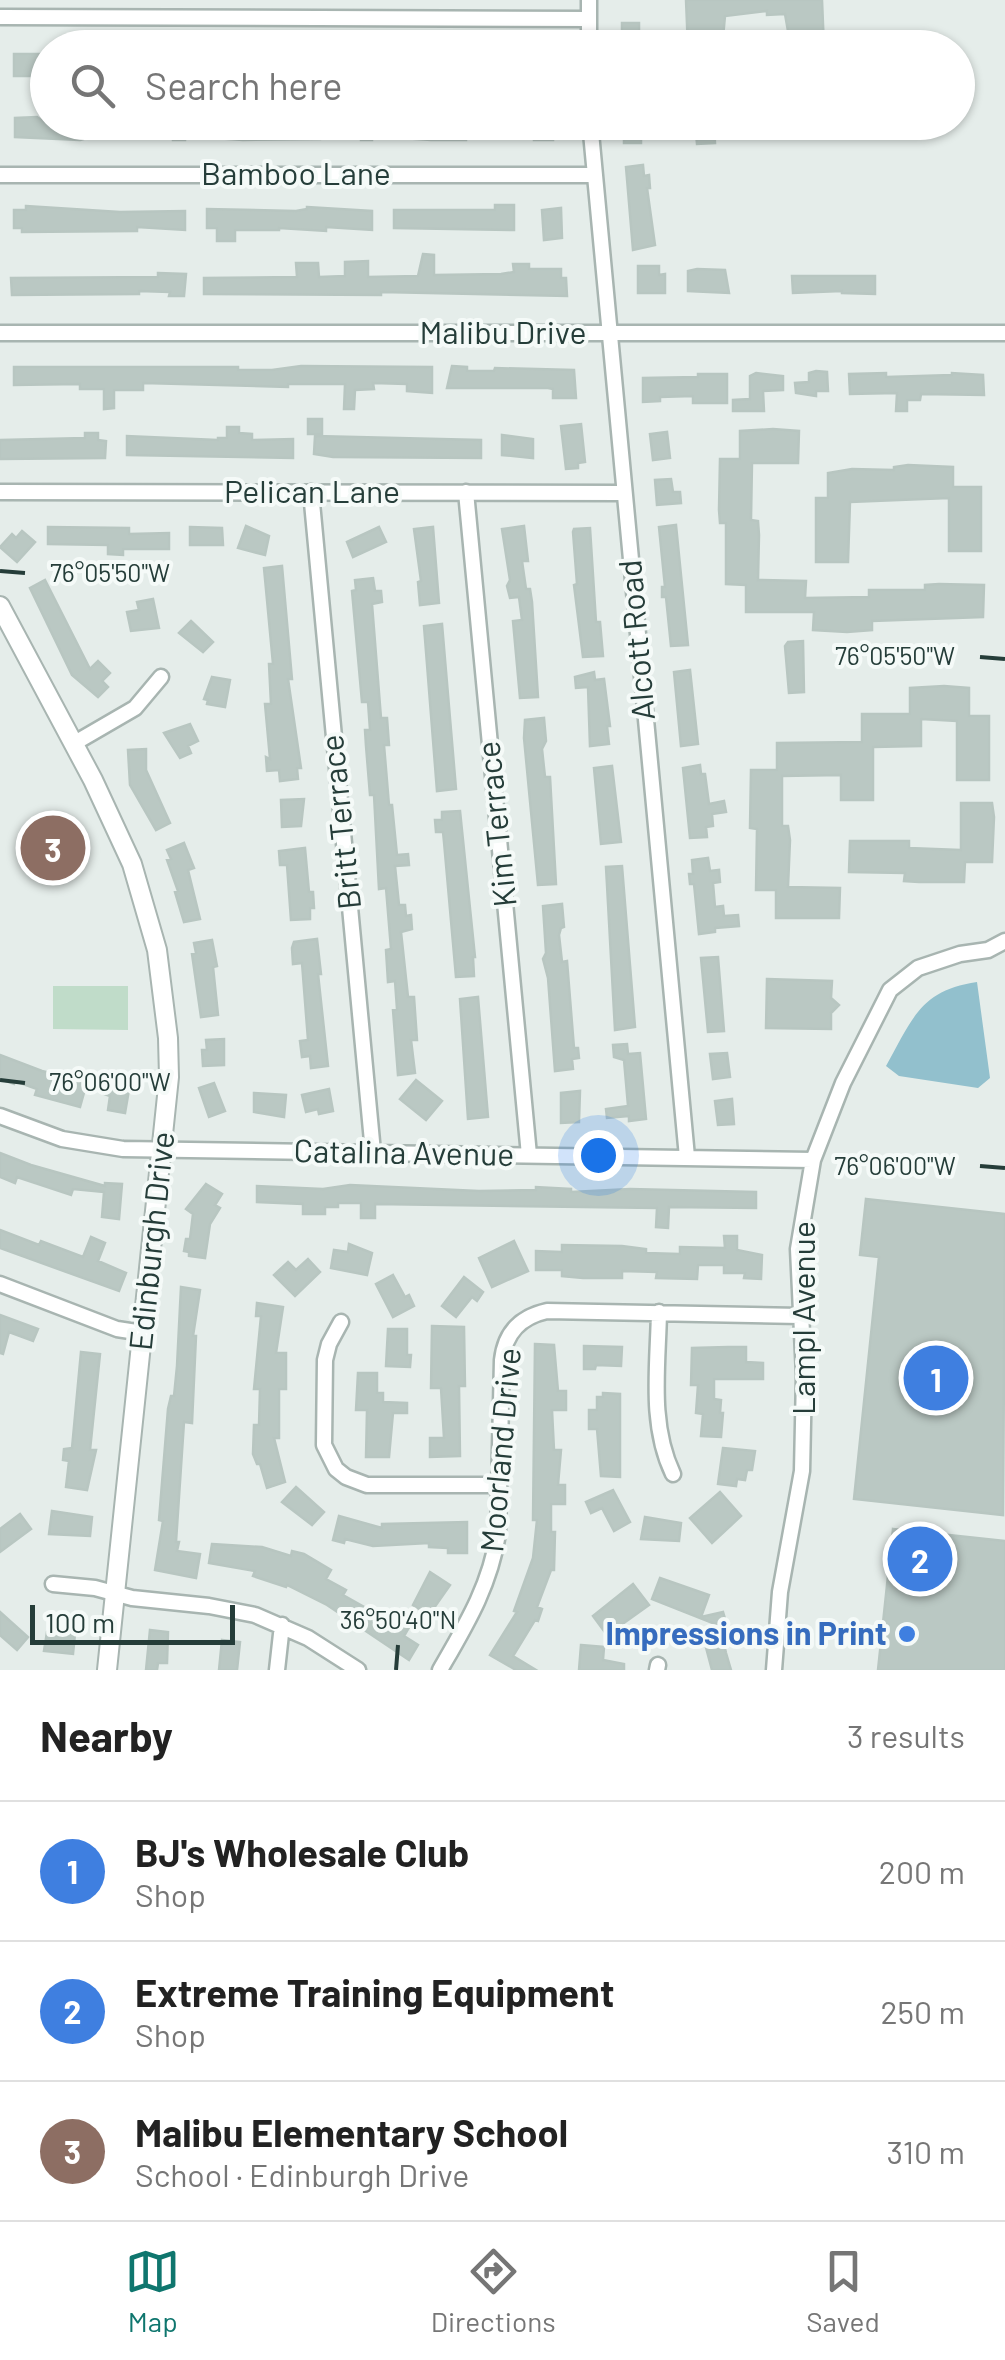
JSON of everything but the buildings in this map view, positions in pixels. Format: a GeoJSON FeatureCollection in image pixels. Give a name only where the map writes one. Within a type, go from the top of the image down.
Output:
{"type":"FeatureCollection","features":[{"type":"Feature","properties":{"kind":"street"},"geometry":{"type":"LineString","coordinates":[[589,0],[589,30]]}},
{"type":"Feature","properties":{"kind":"street"},"geometry":{"type":"LineString","coordinates":[[0,18],[589,18]]}},
{"type":"Feature","properties":{"kind":"street","name":"Alcott Road"},"geometry":{"type":"LineString","coordinates":[[591,140],[687,1157]]}},
{"type":"Feature","properties":{"kind":"street","name":"Bamboo Lane"},"geometry":{"type":"LineString","coordinates":[[0,174],[592,175]]}},
{"type":"Feature","properties":{"kind":"street","name":"Malibu Drive"},"geometry":{"type":"LineString","coordinates":[[0,333],[1005,333]]}},
{"type":"Feature","properties":{"kind":"street","name":"Pelican Lane"},"geometry":{"type":"LineString","coordinates":[[0,492],[623,494]]}},
{"type":"Feature","properties":{"kind":"street","name":"Britt Terrace"},"geometry":{"type":"LineString","coordinates":[[311,492],[373,1152]]}},
{"type":"Feature","properties":{"kind":"street","name":"Kim Terrace"},"geometry":{"type":"LineString","coordinates":[[466,492],[528,1155]]}},
{"type":"Feature","properties":{"kind":"street","name":"Edinburgh Drive"},"geometry":{"type":"LineString","coordinates":[[0,606],[132,864],[157,950],[168,1038],[162,1150],[107,1670]]}},
{"type":"Feature","properties":{"kind":"street"},"geometry":{"type":"LineString","coordinates":[[73,744],[135,708],[161,677]]}},
{"type":"Feature","properties":{"kind":"street","name":"Lampl Avenue"},"geometry":{"type":"LineString","coordinates":[[774,1670],[780,1592],[802,1471],[804,1375],[798,1249],[813,1160],[843,1083],[890,990],[906,976],[936,961],[988,950],[1005,941]]}},
{"type":"Feature","properties":{"kind":"street","name":"Catalina Avenue"},"geometry":{"type":"LineString","coordinates":[[0,1116],[92,1146],[162,1150],[813,1160]]}},
{"type":"Feature","properties":{"kind":"street"},"geometry":{"type":"LineString","coordinates":[[0,1284],[117,1329],[143,1333]]}},
{"type":"Feature","properties":{"kind":"street","name":"Moorland Drive"},"geometry":{"type":"LineString","coordinates":[[440,1670],[486,1585],[498,1534],[503,1348],[516,1326],[547,1311],[800,1316]]}},
{"type":"Feature","properties":{"kind":"street"},"geometry":{"type":"LineString","coordinates":[[658,1312],[657,1419],[659,1438],[674,1474]]}},
{"type":"Feature","properties":{"kind":"street"},"geometry":{"type":"LineString","coordinates":[[341,1322],[325,1360],[324,1445],[336,1469],[355,1482],[367,1484],[500,1485]]}},
{"type":"Feature","properties":{"kind":"street"},"geometry":{"type":"LineString","coordinates":[[53,1584],[226,1608],[282,1625],[358,1670]]}},
{"type":"Feature","properties":{"kind":"street"},"geometry":{"type":"LineString","coordinates":[[277,1670],[282,1625]]}},
{"type":"Feature","properties":{"kind":"green space"},"geometry":{"type":"Polygon","coordinates":[[[53,986],[128,986],[128,1030],[53,1029],[53,986]]]}},
{"type":"Feature","properties":{"kind":"water"},"geometry":{"type":"Polygon","coordinates":[[[977,982],[990,1078],[978,1088],[899,1076],[886,1066],[911,1021],[930,1000],[942,992],[977,982]]]}},
{"type":"Feature","properties":{"kind":"place","name":"Malibu Elementary School"},"geometry":{"type":"Point","coordinates":[53,848]}},
{"type":"Feature","properties":{"kind":"place","name":"BJ's Wholesale Club"},"geometry":{"type":"Point","coordinates":[936,1378]}},
{"type":"Feature","properties":{"kind":"place","name":"Extreme Training Equipment"},"geometry":{"type":"Point","coordinates":[920,1559]}},
{"type":"Feature","properties":{"kind":"place","name":"Impressions in Print"},"geometry":{"type":"Point","coordinates":[907,1634]}}]}
